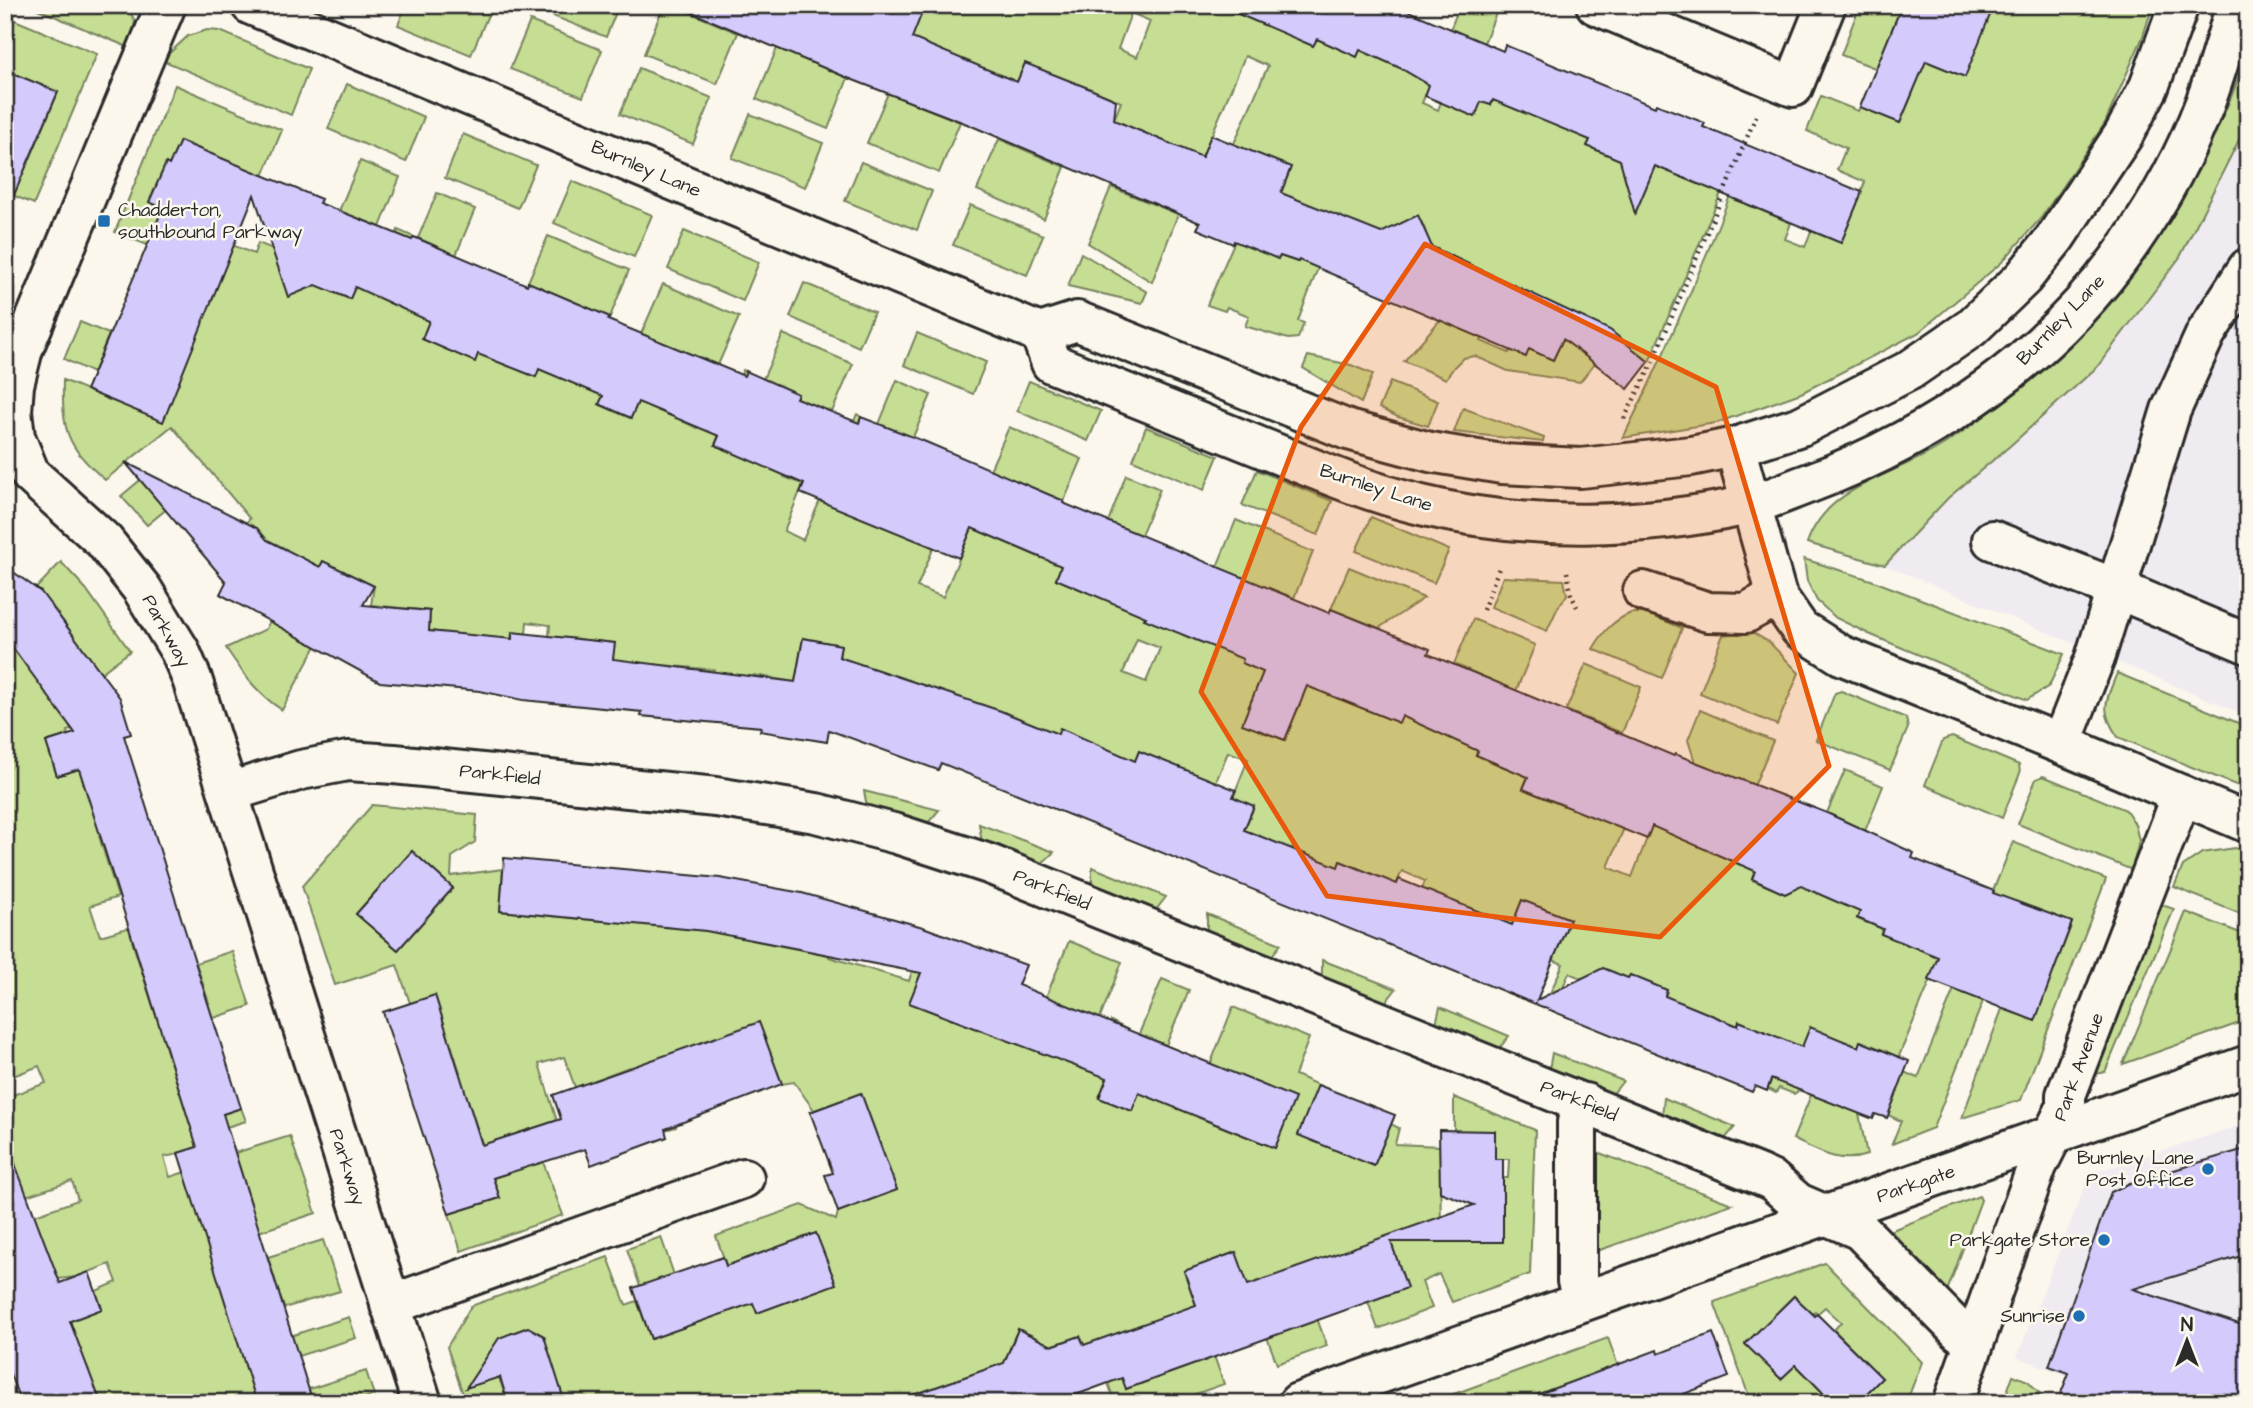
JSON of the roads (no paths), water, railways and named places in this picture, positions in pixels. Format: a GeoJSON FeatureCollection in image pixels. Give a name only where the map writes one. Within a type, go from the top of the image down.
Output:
{"type":"FeatureCollection","features":[{"type":"Feature","properties":{"kind":"street","name":"Parkway"},"geometry":{"type":"LineString","coordinates":[[166,5],[20,358],[14,385],[10,437],[30,474],[104,541],[147,595],[180,651],[229,792],[422,1403]]}},
{"type":"Feature","properties":{"kind":"street","name":"Burnley Lane"},"geometry":{"type":"LineString","coordinates":[[251,5],[1040,333],[1051,363],[1350,483],[1422,505],[1518,521],[1588,523],[1669,519],[1752,504],[1854,466],[1929,427],[2012,371],[2078,308],[2128,247],[2169,180],[2205,104],[2236,5]]}},
{"type":"Feature","properties":{"kind":"street"},"geometry":{"type":"LineString","coordinates":[[1596,5],[1793,87],[1826,5]]}},
{"type":"Feature","properties":{"kind":"street"},"geometry":{"type":"LineString","coordinates":[[1040,333],[1077,321],[1348,430],[1430,452],[1502,464],[1581,468],[1668,459],[1735,447],[1801,426],[1910,370],[1971,328],[2023,278],[2055,239],[2124,134],[2149,88],[2179,5]]}},
{"type":"Feature","properties":{"kind":"street"},"geometry":{"type":"LineString","coordinates":[[2061,744],[2095,659],[2171,410],[2206,333],[2248,268]]}},
{"type":"Feature","properties":{"kind":"street"},"geometry":{"type":"LineString","coordinates":[[1735,447],[1777,596],[1800,629],[1840,655],[2248,823]]}},
{"type":"Feature","properties":{"kind":"street"},"geometry":{"type":"LineString","coordinates":[[1992,541],[2118,589],[2248,644]]}},
{"type":"Feature","properties":{"kind":"street"},"geometry":{"type":"LineString","coordinates":[[1643,591],[1708,612],[1746,613],[1777,596]]}},
{"type":"Feature","properties":{"kind":"street","name":"Parkfield"},"geometry":{"type":"LineString","coordinates":[[229,792],[302,770],[348,761],[716,797],[816,813],[897,834],[989,864],[1585,1103],[1773,1181],[1798,1203],[1828,1216]]}},
{"type":"Feature","properties":{"kind":"street","name":"Park Avenue"},"geometry":{"type":"LineString","coordinates":[[1952,1403],[2037,1166],[2066,1108],[2066,1095],[2182,795]]}},
{"type":"Feature","properties":{"kind":"street","name":"Parkgate"},"geometry":{"type":"LineString","coordinates":[[1298,1403],[2248,1065]]}},
{"type":"Feature","properties":{"kind":"street"},"geometry":{"type":"LineString","coordinates":[[1583,1301],[1577,1281],[1577,1122],[1585,1103]]}},
{"type":"Feature","properties":{"kind":"street"},"geometry":{"type":"LineString","coordinates":[[390,1305],[744,1178]]}},
{"type":"Feature","properties":{"kind":"street"},"geometry":{"type":"LineString","coordinates":[[1828,1216],[1860,1230],[1961,1332],[1975,1338]]}},
{"type":"Feature","properties":{"kind":"place","name":"Chadderton, southbound Parkway"},"geometry":{"type":"Point","coordinates":[104,221]}},
{"type":"Feature","properties":{"kind":"place","name":"Burnley Lane Post Office"},"geometry":{"type":"Point","coordinates":[2208,1169]}},
{"type":"Feature","properties":{"kind":"place","name":"Parkgate Store"},"geometry":{"type":"Point","coordinates":[2104,1240]}},
{"type":"Feature","properties":{"kind":"place","name":"Sunrise"},"geometry":{"type":"Point","coordinates":[2079,1316]}}]}
